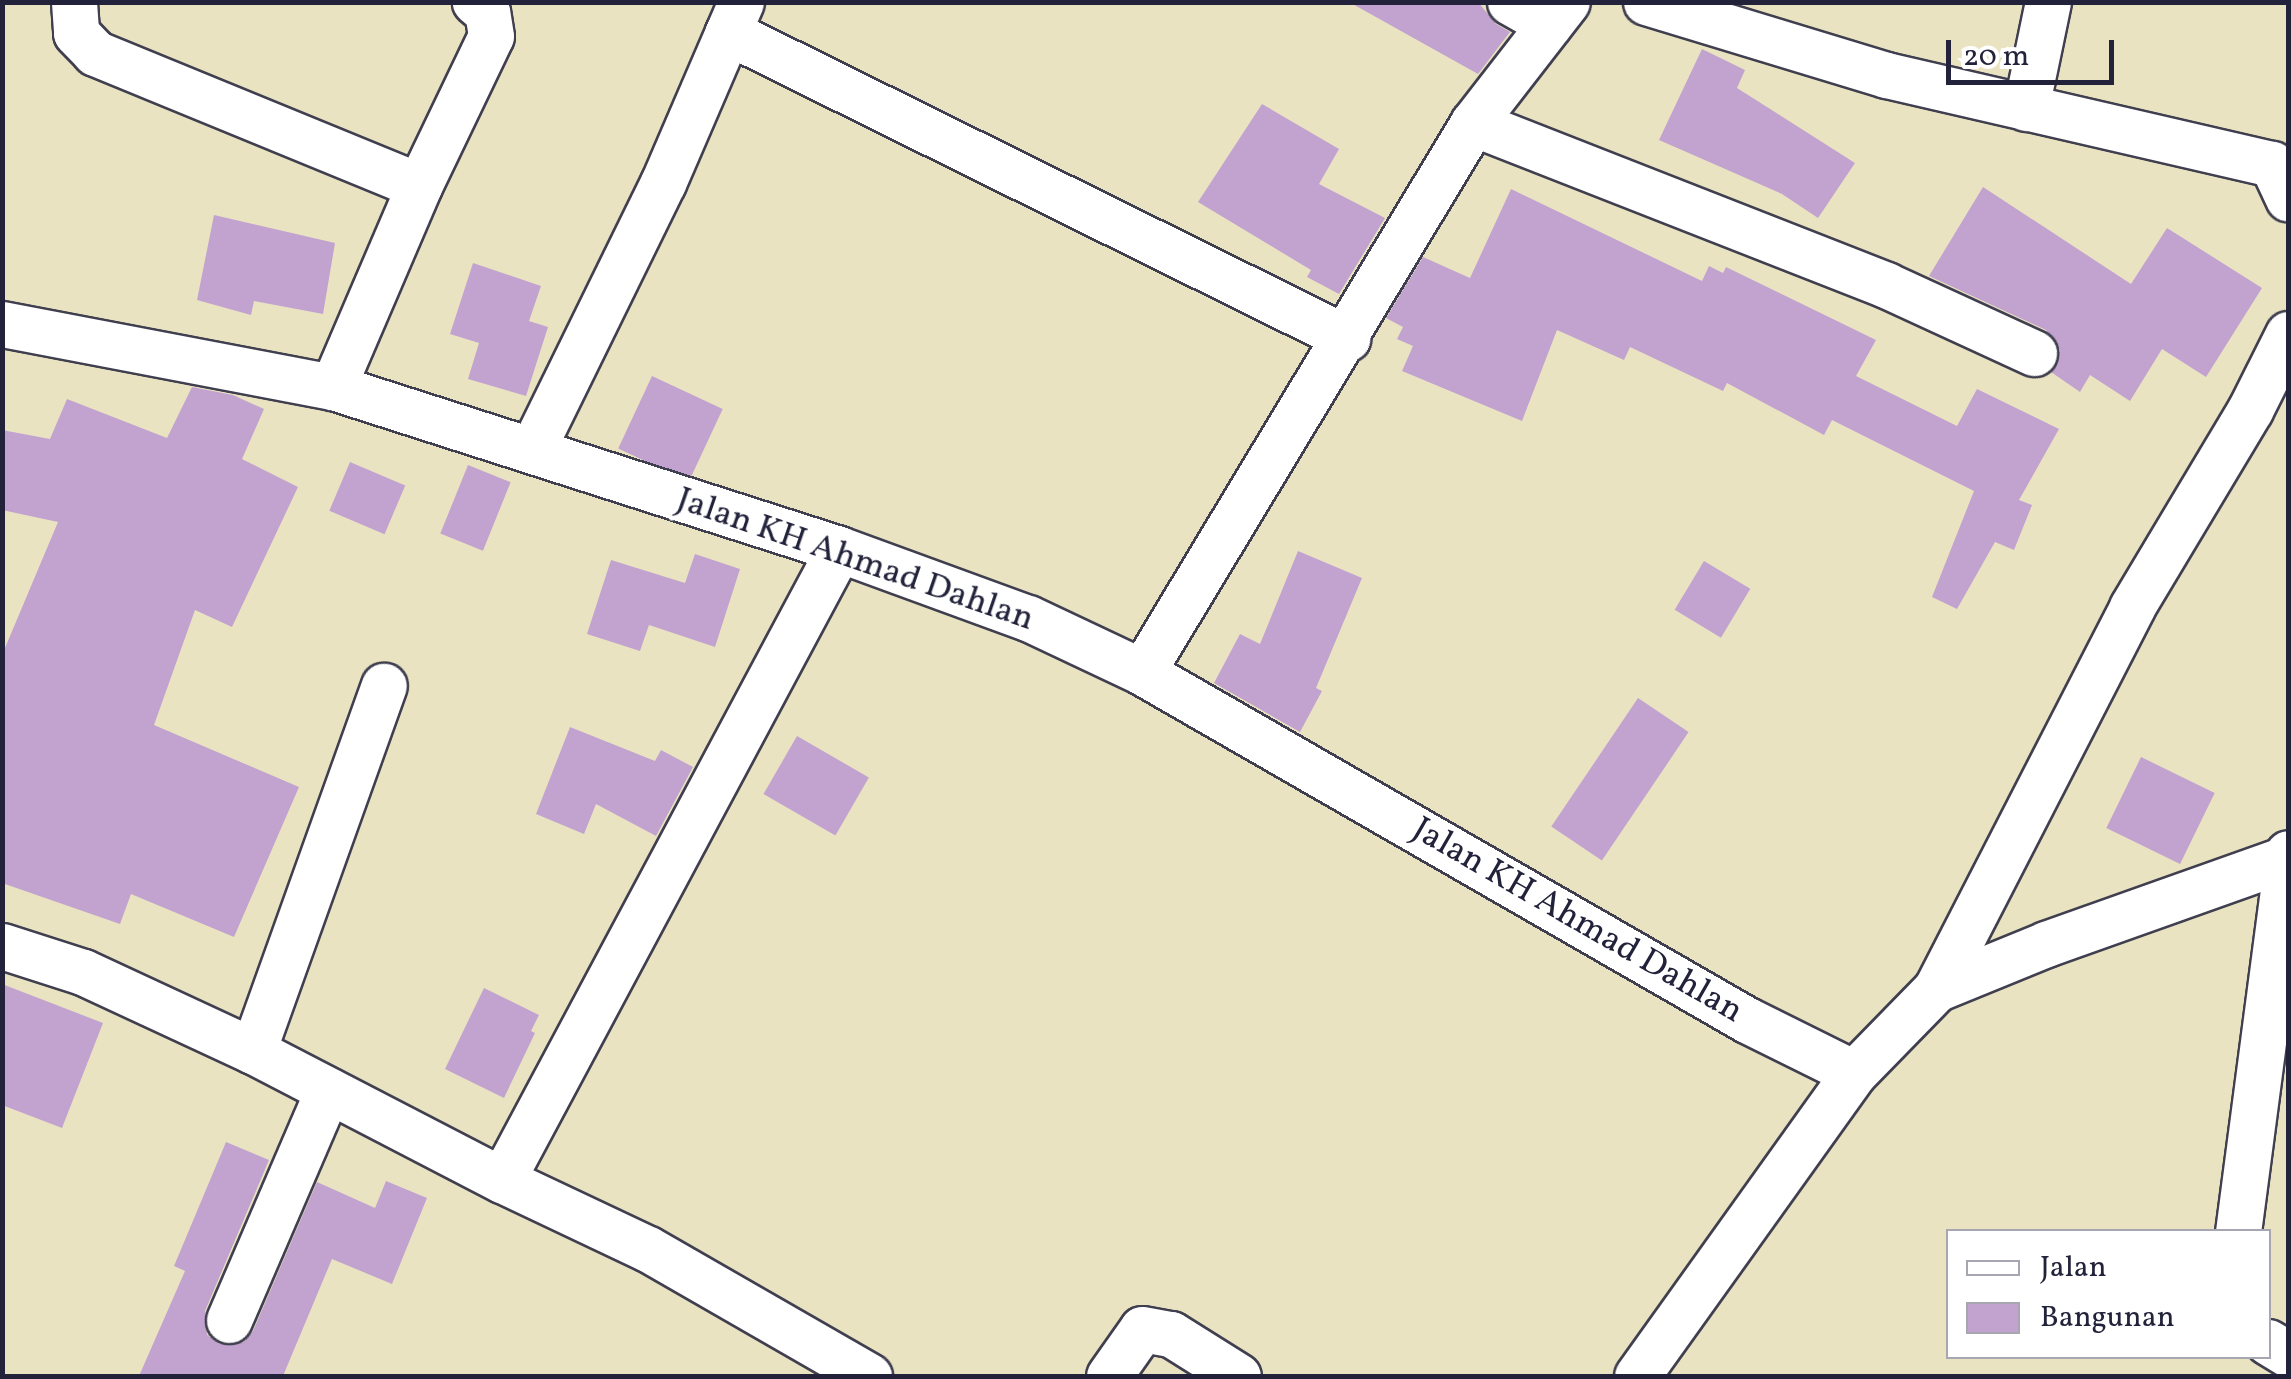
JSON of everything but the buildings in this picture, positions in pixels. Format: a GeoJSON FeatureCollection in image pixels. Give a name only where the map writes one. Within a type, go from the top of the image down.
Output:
{"type":"FeatureCollection","features":[{"type":"Feature","properties":{"kind":"street"},"geometry":{"type":"LineString","coordinates":[[74,2],[76,33],[95,53],[418,186]]}},
{"type":"Feature","properties":{"kind":"street"},"geometry":{"type":"LineString","coordinates":[[333,387],[418,186],[491,36],[487,12],[475,2]]}},
{"type":"Feature","properties":{"kind":"street"},"geometry":{"type":"LineString","coordinates":[[1646,2],[1886,75],[2272,164],[2288,198]]}},
{"type":"Feature","properties":{"kind":"street"},"geometry":{"type":"LineString","coordinates":[[2026,108],[2048,2]]}},
{"type":"Feature","properties":{"kind":"street"},"geometry":{"type":"LineString","coordinates":[[1142,672],[1542,10]]}},
{"type":"Feature","properties":{"kind":"street"},"geometry":{"type":"LineString","coordinates":[[533,448],[664,183],[734,18],[1346,338]]}},
{"type":"Feature","properties":{"kind":"street"},"geometry":{"type":"LineString","coordinates":[[1473,122],[1886,284],[2034,353]]}},
{"type":"Feature","properties":{"kind":"street","name":"Jalan KH Ahmad Dahlan"},"geometry":{"type":"LineString","coordinates":[[2,324],[333,387],[533,448],[1028,618],[1142,672],[1713,1001],[1854,1074]]}},
{"type":"Feature","properties":{"kind":"street"},"geometry":{"type":"LineString","coordinates":[[1637,1376],[1854,1074],[1936,989],[2132,607],[2250,410],[2288,334]]}},
{"type":"Feature","properties":{"kind":"street"},"geometry":{"type":"LineString","coordinates":[[502,1180],[839,550]]}},
{"type":"Feature","properties":{"kind":"street"},"geometry":{"type":"LineString","coordinates":[[252,1051],[384,686]]}},
{"type":"Feature","properties":{"kind":"street"},"geometry":{"type":"LineString","coordinates":[[1936,989],[2046,944],[2288,856],[2238,1229]]}},
{"type":"Feature","properties":{"kind":"street"},"geometry":{"type":"LineString","coordinates":[[2,946],[83,972],[252,1051],[502,1180],[648,1249],[869,1376]]}},
{"type":"Feature","properties":{"kind":"street"},"geometry":{"type":"LineString","coordinates":[[229,1320],[328,1090]]}},
{"type":"Feature","properties":{"kind":"street"},"geometry":{"type":"LineString","coordinates":[[1109,1376],[1142,1328],[1170,1334],[1238,1376]]}}]}
